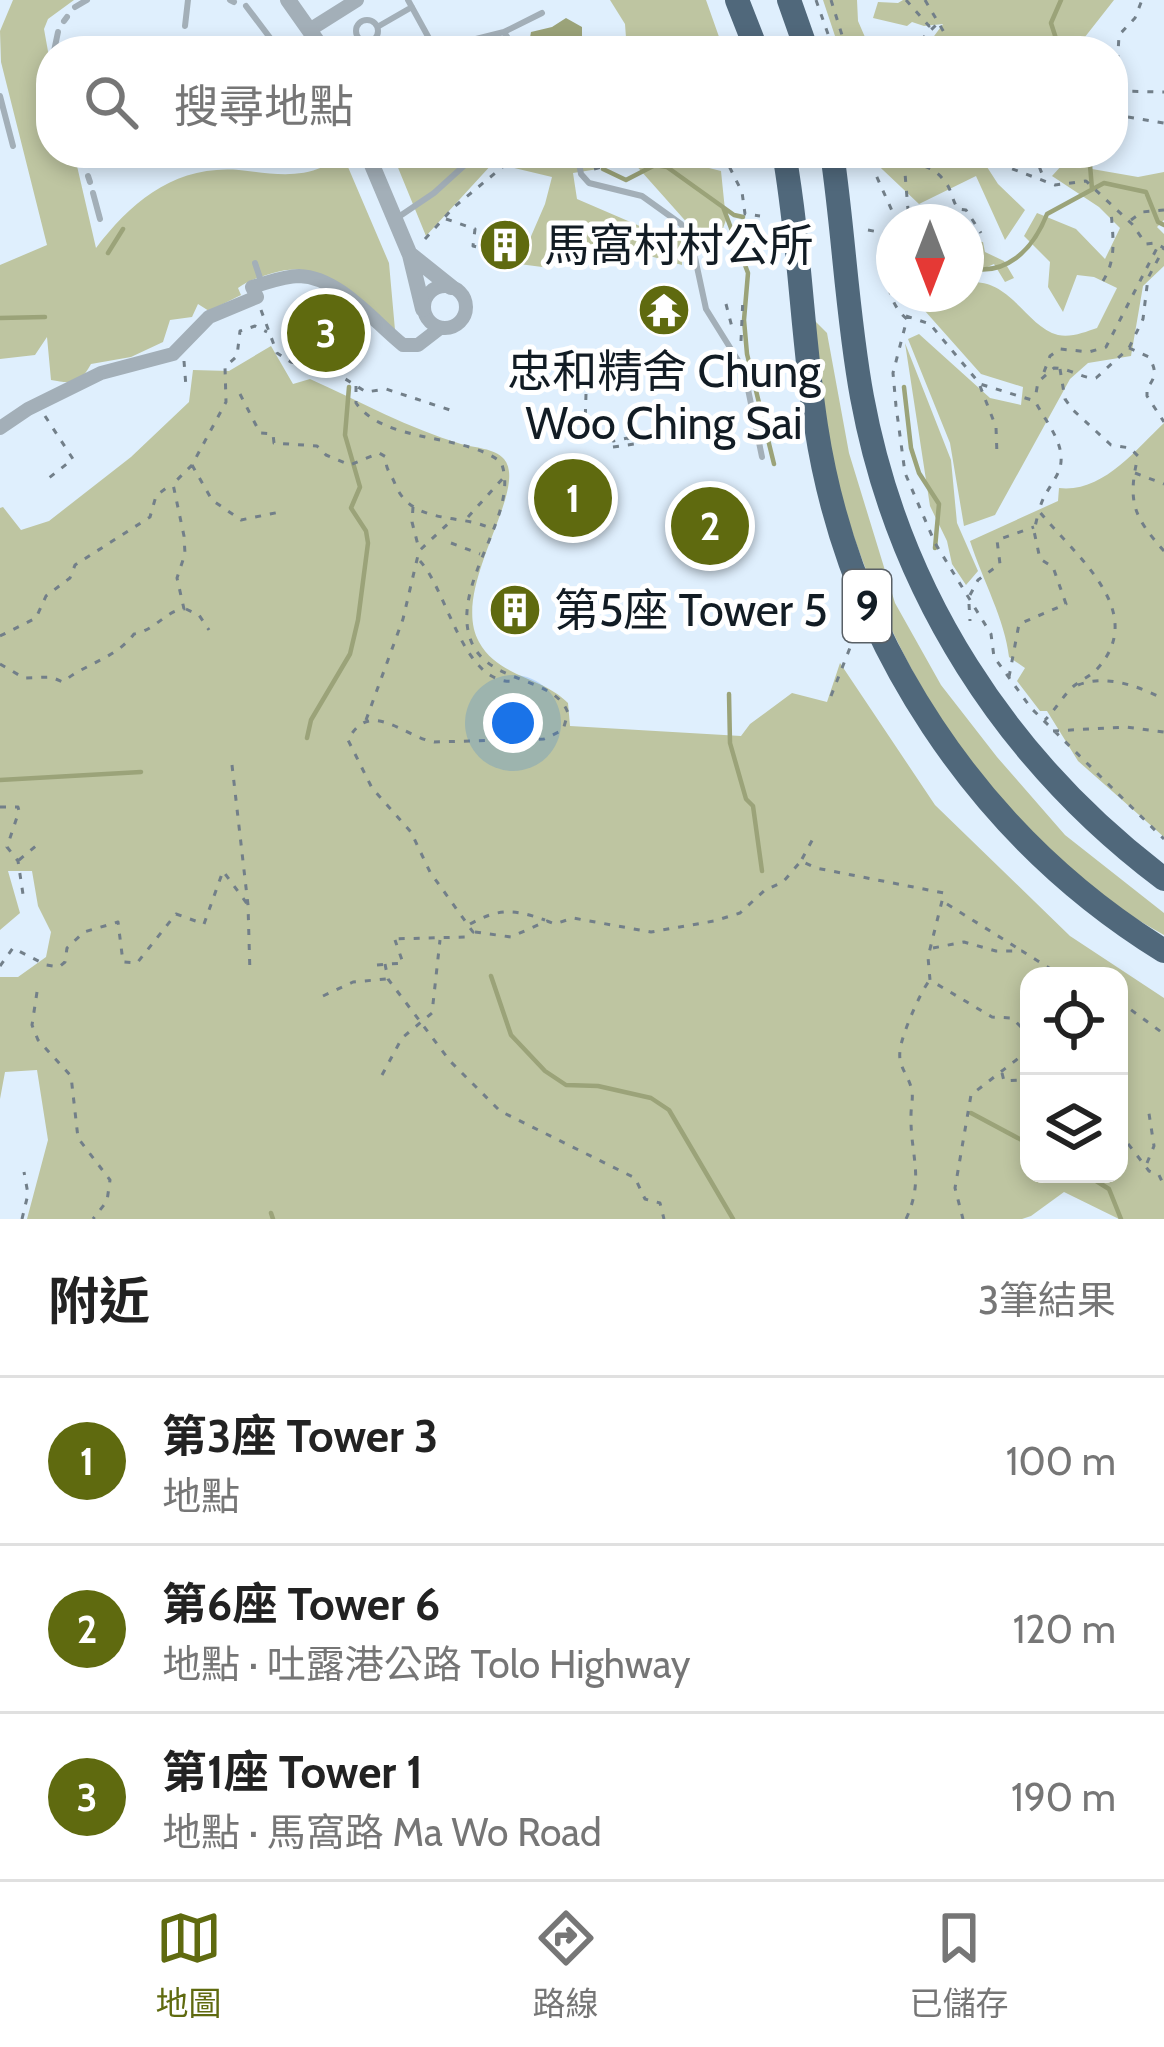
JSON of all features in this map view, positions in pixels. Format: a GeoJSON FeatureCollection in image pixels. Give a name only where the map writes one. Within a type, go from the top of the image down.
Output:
{"type":"FeatureCollection","features":[{"type":"Feature","properties":{"kind":"highway"},"geometry":{"type":"LineString","coordinates":[[737,0],[752,36]]}},
{"type":"Feature","properties":{"kind":"highway"},"geometry":{"type":"LineString","coordinates":[[789,0],[802,36]]}},
{"type":"Feature","properties":{"kind":"highway","name":"9"},"geometry":{"type":"LineString","coordinates":[[786,168],[810,388],[825,473],[848,557],[880,635],[940,739],[988,802],[1069,882],[1164,951]]}},
{"type":"Feature","properties":{"kind":"highway","name":"9"},"geometry":{"type":"LineString","coordinates":[[834,168],[865,412],[890,506],[922,585],[970,674],[1036,762],[1094,823],[1164,879]]}},
{"type":"Feature","properties":{"kind":"street"},"geometry":{"type":"LineString","coordinates":[[288,0],[315,36]]}},
{"type":"Feature","properties":{"kind":"street"},"geometry":{"type":"LineString","coordinates":[[311,29],[357,0]]}},
{"type":"Feature","properties":{"kind":"street"},"geometry":{"type":"LineString","coordinates":[[374,168],[410,255],[423,309],[429,322],[440,328]]}},
{"type":"Feature","properties":{"kind":"street"},"geometry":{"type":"LineString","coordinates":[[0,428],[101,374],[178,351],[208,317],[294,276],[319,280],[408,346],[422,343],[440,328],[454,326],[466,310],[462,296],[410,255]]}},
{"type":"Feature","properties":{"kind":"street"},"geometry":{"type":"LineString","coordinates":[[423,309],[431,291],[452,287]]}},
{"type":"Feature","properties":{"kind":"lane"},"geometry":{"type":"LineString","coordinates":[[75,8],[87,0]]}},
{"type":"Feature","properties":{"kind":"lane"},"geometry":{"type":"LineString","coordinates":[[185,26],[188,0]]}},
{"type":"Feature","properties":{"kind":"lane"},"geometry":{"type":"LineString","coordinates":[[377,27],[410,4],[428,36]]}},
{"type":"Feature","properties":{"kind":"lane"},"geometry":{"type":"LineString","coordinates":[[245,6],[268,36]]}},
{"type":"Feature","properties":{"kind":"lane"},"geometry":{"type":"LineString","coordinates":[[489,36],[542,14]]}},
{"type":"Feature","properties":{"kind":"lane"},"geometry":{"type":"LineString","coordinates":[[57,36],[58,32]]}},
{"type":"Feature","properties":{"kind":"lane"},"geometry":{"type":"LineString","coordinates":[[504,32],[507,36]]}},
{"type":"Feature","properties":{"kind":"lane"},"geometry":{"type":"LineString","coordinates":[[0,96],[13,146]]}},
{"type":"Feature","properties":{"kind":"lane"},"geometry":{"type":"LineString","coordinates":[[395,219],[434,194],[462,168]]}},
{"type":"Feature","properties":{"kind":"lane"},"geometry":{"type":"LineString","coordinates":[[581,168],[596,186],[642,196],[681,224],[691,239],[706,309],[744,370],[763,457]]}},
{"type":"Feature","properties":{"kind":"lane"},"geometry":{"type":"LineString","coordinates":[[93,193],[100,219]]}},
{"type":"Feature","properties":{"kind":"lane"},"geometry":{"type":"LineString","coordinates":[[255,263],[259,291]]}},
{"type":"Feature","properties":{"kind":"path"},"geometry":{"type":"LineString","coordinates":[[816,0],[829,36]]}},
{"type":"Feature","properties":{"kind":"path"},"geometry":{"type":"LineString","coordinates":[[831,0],[842,36]]}},
{"type":"Feature","properties":{"kind":"path"},"geometry":{"type":"LineString","coordinates":[[906,0],[929,26],[938,24]]}},
{"type":"Feature","properties":{"kind":"path"},"geometry":{"type":"LineString","coordinates":[[925,0],[946,36]]}},
{"type":"Feature","properties":{"kind":"path"},"geometry":{"type":"LineString","coordinates":[[1119,36],[1135,18],[1142,0]]}},
{"type":"Feature","properties":{"kind":"path"},"geometry":{"type":"LineString","coordinates":[[926,36],[938,24]]}},
{"type":"Feature","properties":{"kind":"path"},"geometry":{"type":"LineString","coordinates":[[1128,91],[1164,92]]}},
{"type":"Feature","properties":{"kind":"path"},"geometry":{"type":"LineString","coordinates":[[1128,117],[1164,120]]}},
{"type":"Feature","properties":{"kind":"path"},"geometry":{"type":"LineString","coordinates":[[425,239],[506,168]]}},
{"type":"Feature","properties":{"kind":"path"},"geometry":{"type":"LineString","coordinates":[[730,168],[742,192],[745,214],[760,216]]}},
{"type":"Feature","properties":{"kind":"path"},"geometry":{"type":"LineString","coordinates":[[876,168],[889,204]]}},
{"type":"Feature","properties":{"kind":"path"},"geometry":{"type":"LineString","coordinates":[[905,168],[908,204]]}},
{"type":"Feature","properties":{"kind":"path"},"geometry":{"type":"LineString","coordinates":[[926,168],[950,186],[954,204]]}},
{"type":"Feature","properties":{"kind":"path"},"geometry":{"type":"LineString","coordinates":[[1011,168],[1055,185],[1086,181],[1146,244],[1159,245]]}},
{"type":"Feature","properties":{"kind":"path"},"geometry":{"type":"LineString","coordinates":[[1040,168],[1044,180]]}},
{"type":"Feature","properties":{"kind":"path"},"geometry":{"type":"LineString","coordinates":[[1103,281],[1115,246],[1112,206]]}},
{"type":"Feature","properties":{"kind":"path"},"geometry":{"type":"LineString","coordinates":[[1130,222],[1152,210],[1164,210]]}},
{"type":"Feature","properties":{"kind":"path"},"geometry":{"type":"LineString","coordinates":[[444,219],[475,229],[473,246],[501,253]]}},
{"type":"Feature","properties":{"kind":"path"},"geometry":{"type":"LineString","coordinates":[[868,230],[876,232]]}},
{"type":"Feature","properties":{"kind":"path"},"geometry":{"type":"LineString","coordinates":[[1044,374],[1060,368],[1096,378],[1129,349],[1143,319],[1148,278],[1163,253],[1159,245]]}},
{"type":"Feature","properties":{"kind":"path"},"geometry":{"type":"LineString","coordinates":[[1035,401],[1050,356],[1060,349],[1089,352],[1106,347],[1159,245]]}},
{"type":"Feature","properties":{"kind":"path"},"geometry":{"type":"LineString","coordinates":[[259,291],[267,332],[277,353],[291,362],[339,375],[366,392],[400,392],[450,410]]}},
{"type":"Feature","properties":{"kind":"path"},"geometry":{"type":"LineString","coordinates":[[726,304],[735,339],[741,341],[743,297]]}},
{"type":"Feature","properties":{"kind":"path"},"geometry":{"type":"LineString","coordinates":[[898,312],[907,319],[892,373],[905,473],[934,543],[991,634],[994,657],[1009,678],[1051,730],[1164,839]]}},
{"type":"Feature","properties":{"kind":"path"},"geometry":{"type":"LineString","coordinates":[[729,314],[740,313]]}},
{"type":"Feature","properties":{"kind":"path"},"geometry":{"type":"LineString","coordinates":[[900,315],[931,323],[980,384],[996,427],[997,455]]}},
{"type":"Feature","properties":{"kind":"path"},"geometry":{"type":"LineString","coordinates":[[0,636],[36,618],[46,596],[70,578],[75,565],[151,517],[156,496],[193,465],[226,402],[225,367],[237,356],[240,332],[255,326],[267,332]]}},
{"type":"Feature","properties":{"kind":"path"},"geometry":{"type":"LineString","coordinates":[[1129,349],[1150,357],[1156,369],[1148,396],[1164,422]]}},
{"type":"Feature","properties":{"kind":"path"},"geometry":{"type":"LineString","coordinates":[[178,351],[186,387]]}},
{"type":"Feature","properties":{"kind":"path"},"geometry":{"type":"LineString","coordinates":[[1060,368],[1065,399],[1112,445],[1130,448],[1138,456],[1134,502],[1143,530],[1164,551]]}},
{"type":"Feature","properties":{"kind":"path"},"geometry":{"type":"LineString","coordinates":[[980,384],[1035,401],[1061,447],[1058,475],[1043,492],[1034,527],[1040,560],[1053,566],[1066,604],[1019,624],[1009,678]]}},
{"type":"Feature","properties":{"kind":"path"},"geometry":{"type":"LineString","coordinates":[[356,386],[356,403],[371,418],[498,458],[506,476],[467,605],[468,632],[483,657],[566,706],[566,722],[556,736],[434,742],[420,740],[382,719],[366,720],[348,740],[372,788],[414,839],[430,872],[473,932]]}},
{"type":"Feature","properties":{"kind":"path"},"geometry":{"type":"LineString","coordinates":[[240,394],[260,433],[273,434],[274,442],[317,446],[350,465],[379,453],[386,458],[398,494],[413,506],[439,519],[466,518],[492,528]]}},
{"type":"Feature","properties":{"kind":"path"},"geometry":{"type":"LineString","coordinates":[[586,394],[586,426],[614,441],[628,438],[631,445]]}},
{"type":"Feature","properties":{"kind":"path"},"geometry":{"type":"LineString","coordinates":[[39,406],[52,436],[73,463],[45,481]]}},
{"type":"Feature","properties":{"kind":"path"},"geometry":{"type":"LineString","coordinates":[[613,447],[656,441]]}},
{"type":"Feature","properties":{"kind":"path"},"geometry":{"type":"LineString","coordinates":[[193,465],[212,500],[242,520],[280,512]]}},
{"type":"Feature","properties":{"kind":"path"},"geometry":{"type":"LineString","coordinates":[[1134,473],[1164,484]]}},
{"type":"Feature","properties":{"kind":"path"},"geometry":{"type":"LineString","coordinates":[[466,518],[506,476]]}},
{"type":"Feature","properties":{"kind":"path"},"geometry":{"type":"LineString","coordinates":[[173,484],[184,536],[185,554],[177,578],[184,609]]}},
{"type":"Feature","properties":{"kind":"path"},"geometry":{"type":"LineString","coordinates":[[366,720],[404,619],[418,560],[413,506]]}},
{"type":"Feature","properties":{"kind":"path"},"geometry":{"type":"LineString","coordinates":[[1039,511],[1085,562],[1117,625],[1112,648],[1096,672],[1071,688],[1044,722]]}},
{"type":"Feature","properties":{"kind":"path"},"geometry":{"type":"LineString","coordinates":[[419,551],[454,519]]}},
{"type":"Feature","properties":{"kind":"path"},"geometry":{"type":"LineString","coordinates":[[970,621],[971,587],[1000,564],[997,540],[1034,527]]}},
{"type":"Feature","properties":{"kind":"path"},"geometry":{"type":"LineString","coordinates":[[451,543],[482,554]]}},
{"type":"Feature","properties":{"kind":"path"},"geometry":{"type":"LineString","coordinates":[[418,560],[434,578],[453,631],[474,663],[504,682],[516,680]]}},
{"type":"Feature","properties":{"kind":"path"},"geometry":{"type":"LineString","coordinates":[[0,664],[24,678],[51,677],[63,682],[124,647],[134,634],[153,630],[174,610],[200,615],[208,630]]}},
{"type":"Feature","properties":{"kind":"path"},"geometry":{"type":"LineString","coordinates":[[831,696],[858,628]]}},
{"type":"Feature","properties":{"kind":"path"},"geometry":{"type":"LineString","coordinates":[[1071,688],[1093,680],[1118,682],[1164,699]]}},
{"type":"Feature","properties":{"kind":"path"},"geometry":{"type":"LineString","coordinates":[[1051,730],[1126,727],[1164,732]]}},
{"type":"Feature","properties":{"kind":"path"},"geometry":{"type":"LineString","coordinates":[[232,765],[248,904],[250,974]]}},
{"type":"Feature","properties":{"kind":"path"},"geometry":{"type":"LineString","coordinates":[[0,807],[18,807],[7,847],[18,861],[23,901]]}},
{"type":"Feature","properties":{"kind":"path"},"geometry":{"type":"LineString","coordinates":[[469,924],[498,910],[515,910],[555,924],[573,918],[651,932],[714,921],[740,913],[765,890],[783,882],[815,835]]}},
{"type":"Feature","properties":{"kind":"path"},"geometry":{"type":"LineString","coordinates":[[404,841],[414,839]]}},
{"type":"Feature","properties":{"kind":"path"},"geometry":{"type":"LineString","coordinates":[[18,861],[37,844]]}},
{"type":"Feature","properties":{"kind":"path"},"geometry":{"type":"LineString","coordinates":[[801,861],[842,874],[944,893],[926,966],[930,980],[992,1018],[1012,1018],[1022,1028],[1028,1050],[971,1095],[955,1188],[964,1219]]}},
{"type":"Feature","properties":{"kind":"path"},"geometry":{"type":"LineString","coordinates":[[0,966],[13,948],[59,967],[67,948],[84,932],[118,922],[123,962],[137,963],[176,914],[204,924],[224,871],[248,904]]}},
{"type":"Feature","properties":{"kind":"path"},"geometry":{"type":"LineString","coordinates":[[947,904],[1048,967]]}},
{"type":"Feature","properties":{"kind":"path"},"geometry":{"type":"LineString","coordinates":[[377,965],[403,963],[392,938],[467,937],[473,932],[511,937],[547,921]]}},
{"type":"Feature","properties":{"kind":"path"},"geometry":{"type":"LineString","coordinates":[[382,1075],[402,1038],[432,1012],[440,938]]}},
{"type":"Feature","properties":{"kind":"path"},"geometry":{"type":"LineString","coordinates":[[931,949],[964,942],[996,951],[1022,951]]}},
{"type":"Feature","properties":{"kind":"path"},"geometry":{"type":"LineString","coordinates":[[385,964],[388,979],[450,1061],[500,1111],[635,1178],[645,1199],[660,1203],[664,1219]]}},
{"type":"Feature","properties":{"kind":"path"},"geometry":{"type":"LineString","coordinates":[[322,996],[353,982],[388,979]]}},
{"type":"Feature","properties":{"kind":"path"},"geometry":{"type":"LineString","coordinates":[[906,1219],[913,1202],[916,1161],[910,1120],[912,1089],[900,1062],[899,1045],[919,994],[930,980]]}},
{"type":"Feature","properties":{"kind":"path"},"geometry":{"type":"LineString","coordinates":[[37,992],[32,1025],[38,1040],[67,1068],[78,1138],[110,1180],[107,1201],[93,1219]]}},
{"type":"Feature","properties":{"kind":"path"},"geometry":{"type":"LineString","coordinates":[[1128,1008],[1164,1034]]}},
{"type":"Feature","properties":{"kind":"path"},"geometry":{"type":"LineString","coordinates":[[1001,1071],[1004,1081],[1020,1080]]}},
{"type":"Feature","properties":{"kind":"path"},"geometry":{"type":"LineString","coordinates":[[1147,1166],[1154,1146],[1148,1107]]}},
{"type":"Feature","properties":{"kind":"path"},"geometry":{"type":"LineString","coordinates":[[1128,1143],[1164,1186]]}},
{"type":"Feature","properties":{"kind":"path"},"geometry":{"type":"LineString","coordinates":[[22,1219],[28,1193],[24,1172]]}},
{"type":"Feature","properties":{"kind":"shaded area"},"geometry":{"type":"Polygon","coordinates":[[[13,0],[74,0],[48,19],[45,36],[36,36],[36,168],[77,168],[96,248],[140,201],[195,173],[281,174],[348,168],[389,263],[395,330],[340,284],[309,271],[292,270],[246,283],[238,288],[241,295],[209,311],[198,304],[192,317],[170,320],[163,342],[131,357],[91,364],[75,381],[51,380],[47,337],[35,355],[0,359],[0,265],[47,245],[1,62],[0,31],[13,0]]]}},
{"type":"Feature","properties":{"kind":"shaded area"},"geometry":{"type":"Polygon","coordinates":[[[610,0],[706,0],[719,36],[626,36],[625,24],[610,0]]]}},
{"type":"Feature","properties":{"kind":"shaded area"},"geometry":{"type":"Polygon","coordinates":[[[823,0],[857,0],[864,36],[835,36],[823,0]]]}},
{"type":"Feature","properties":{"kind":"shaded area"},"geometry":{"type":"Polygon","coordinates":[[[1114,0],[1086,36],[934,36],[943,24],[912,22],[907,26],[873,18],[878,2],[1114,0]]]}},
{"type":"Feature","properties":{"kind":"shaded area"},"geometry":{"type":"Polygon","coordinates":[[[566,18],[582,27],[582,36],[530,36],[566,18]]]}},
{"type":"Feature","properties":{"kind":"shaded area"},"geometry":{"type":"Polygon","coordinates":[[[398,168],[488,168],[426,236],[398,168]]]}},
{"type":"Feature","properties":{"kind":"shaded area"},"geometry":{"type":"Polygon","coordinates":[[[514,168],[599,168],[573,173],[577,199],[681,238],[682,265],[639,253],[592,270],[594,245],[564,241],[550,268],[519,264],[552,177],[514,168]]]}},
{"type":"Feature","properties":{"kind":"shaded area"},"geometry":{"type":"Polygon","coordinates":[[[638,168],[721,171],[726,220],[714,253],[638,168]]]}},
{"type":"Feature","properties":{"kind":"shaded area"},"geometry":{"type":"Polygon","coordinates":[[[881,168],[988,168],[1025,210],[1005,240],[976,176],[919,204],[881,168]]]}},
{"type":"Feature","properties":{"kind":"shaded area"},"geometry":{"type":"Polygon","coordinates":[[[1059,168],[1138,177],[1164,172],[1164,220],[1157,227],[1164,234],[1164,266],[1143,286],[1131,356],[1088,363],[1070,379],[995,515],[964,526],[950,443],[908,339],[919,334],[990,398],[1021,405],[1023,387],[981,374],[926,312],[984,312],[984,284],[1006,294],[1058,335],[1097,328],[1117,288],[1077,275],[1063,312],[1048,287],[1050,262],[1024,236],[1037,213],[1076,229],[1105,259],[1120,228],[1099,207],[1052,176],[1059,168]]]}},
{"type":"Feature","properties":{"kind":"shaded area"},"geometry":{"type":"Polygon","coordinates":[[[984,247],[1004,261],[1014,278],[1005,282],[994,264],[984,268],[984,247]]]}},
{"type":"Feature","properties":{"kind":"shaded area"},"geometry":{"type":"Polygon","coordinates":[[[811,317],[827,333],[849,453],[895,603],[941,685],[1065,835],[1164,913],[1164,935],[1105,898],[1051,853],[960,748],[923,689],[890,627],[841,497],[811,317]]]}},
{"type":"Feature","properties":{"kind":"shaded area"},"geometry":{"type":"Polygon","coordinates":[[[905,343],[951,460],[957,523],[978,571],[966,585],[952,564],[930,506],[905,343]]]}},
{"type":"Feature","properties":{"kind":"shaded area"},"geometry":{"type":"Polygon","coordinates":[[[271,346],[293,384],[310,379],[423,431],[500,455],[509,474],[507,493],[474,595],[473,620],[487,654],[568,703],[570,726],[741,736],[792,693],[827,702],[840,663],[935,805],[1070,936],[1117,967],[1020,967],[1020,1183],[1128,1183],[1128,974],[1164,998],[1164,1219],[1119,1219],[1064,1192],[1022,1219],[27,1219],[48,1140],[37,1070],[5,1072],[0,1099],[0,977],[18,977],[46,957],[51,932],[38,906],[32,871],[8,871],[20,913],[0,930],[0,508],[21,530],[49,521],[131,457],[189,402],[193,370],[229,371],[271,346]]]}},
{"type":"Feature","properties":{"kind":"shaded area"},"geometry":{"type":"Polygon","coordinates":[[[1164,423],[1164,837],[1078,761],[1047,711],[1040,711],[1017,681],[1025,668],[1009,657],[970,541],[1058,501],[1059,488],[1075,488],[1104,477],[1164,423]]]}},
{"type":"Feature","properties":{"kind":"waterway"},"geometry":{"type":"LineString","coordinates":[[1055,36],[1051,23],[1061,0]]}},
{"type":"Feature","properties":{"kind":"waterway"},"geometry":{"type":"LineString","coordinates":[[603,169],[626,180],[649,168]]}},
{"type":"Feature","properties":{"kind":"waterway"},"geometry":{"type":"LineString","coordinates":[[668,168],[743,217]]}},
{"type":"Feature","properties":{"kind":"waterway"},"geometry":{"type":"LineString","coordinates":[[1090,168],[1092,189]]}},
{"type":"Feature","properties":{"kind":"waterway"},"geometry":{"type":"LineString","coordinates":[[984,269],[1016,258],[1034,239],[1047,214],[1104,183],[1146,192],[1158,222],[1164,225]]}},
{"type":"Feature","properties":{"kind":"waterway"},"geometry":{"type":"LineString","coordinates":[[723,207],[748,273],[747,354],[774,464]]}},
{"type":"Feature","properties":{"kind":"waterway"},"geometry":{"type":"LineString","coordinates":[[108,253],[123,229]]}},
{"type":"Feature","properties":{"kind":"waterway"},"geometry":{"type":"LineString","coordinates":[[0,318],[45,317]]}},
{"type":"Feature","properties":{"kind":"waterway"},"geometry":{"type":"LineString","coordinates":[[307,738],[311,720],[350,654],[368,543],[351,508],[360,487],[345,435],[349,387]]}},
{"type":"Feature","properties":{"kind":"waterway"},"geometry":{"type":"LineString","coordinates":[[904,387],[911,448],[919,473],[939,504],[935,548]]}},
{"type":"Feature","properties":{"kind":"waterway"},"geometry":{"type":"LineString","coordinates":[[729,694],[730,743],[746,799],[753,806],[762,871]]}},
{"type":"Feature","properties":{"kind":"waterway"},"geometry":{"type":"LineString","coordinates":[[0,780],[141,772]]}},
{"type":"Feature","properties":{"kind":"waterway"},"geometry":{"type":"LineString","coordinates":[[491,976],[511,1035],[545,1071],[566,1085],[598,1086],[651,1098],[669,1110],[733,1219]]}},
{"type":"Feature","properties":{"kind":"waterway"},"geometry":{"type":"LineString","coordinates":[[971,1113],[1020,1139]]}},
{"type":"Feature","properties":{"kind":"waterway"},"geometry":{"type":"LineString","coordinates":[[1099,1183],[1109,1189],[1121,1219]]}},
{"type":"Feature","properties":{"kind":"waterway"},"geometry":{"type":"LineString","coordinates":[[271,1213],[273,1219]]}},
{"type":"Feature","properties":{"kind":"place","name":"馬窩村村公所"},"geometry":{"type":"Point","coordinates":[505,245]}},
{"type":"Feature","properties":{"kind":"place","name":"忠和精舍 Chung Woo Ching Sai"},"geometry":{"type":"Point","coordinates":[664,310]}},
{"type":"Feature","properties":{"kind":"place","name":"第1座 Tower 1"},"geometry":{"type":"Point","coordinates":[326,333]}},
{"type":"Feature","properties":{"kind":"place","name":"第3座 Tower 3"},"geometry":{"type":"Point","coordinates":[573,498]}},
{"type":"Feature","properties":{"kind":"place","name":"第6座 Tower 6"},"geometry":{"type":"Point","coordinates":[710,526]}},
{"type":"Feature","properties":{"kind":"place","name":"第5座 Tower 5"},"geometry":{"type":"Point","coordinates":[515,610]}}]}
